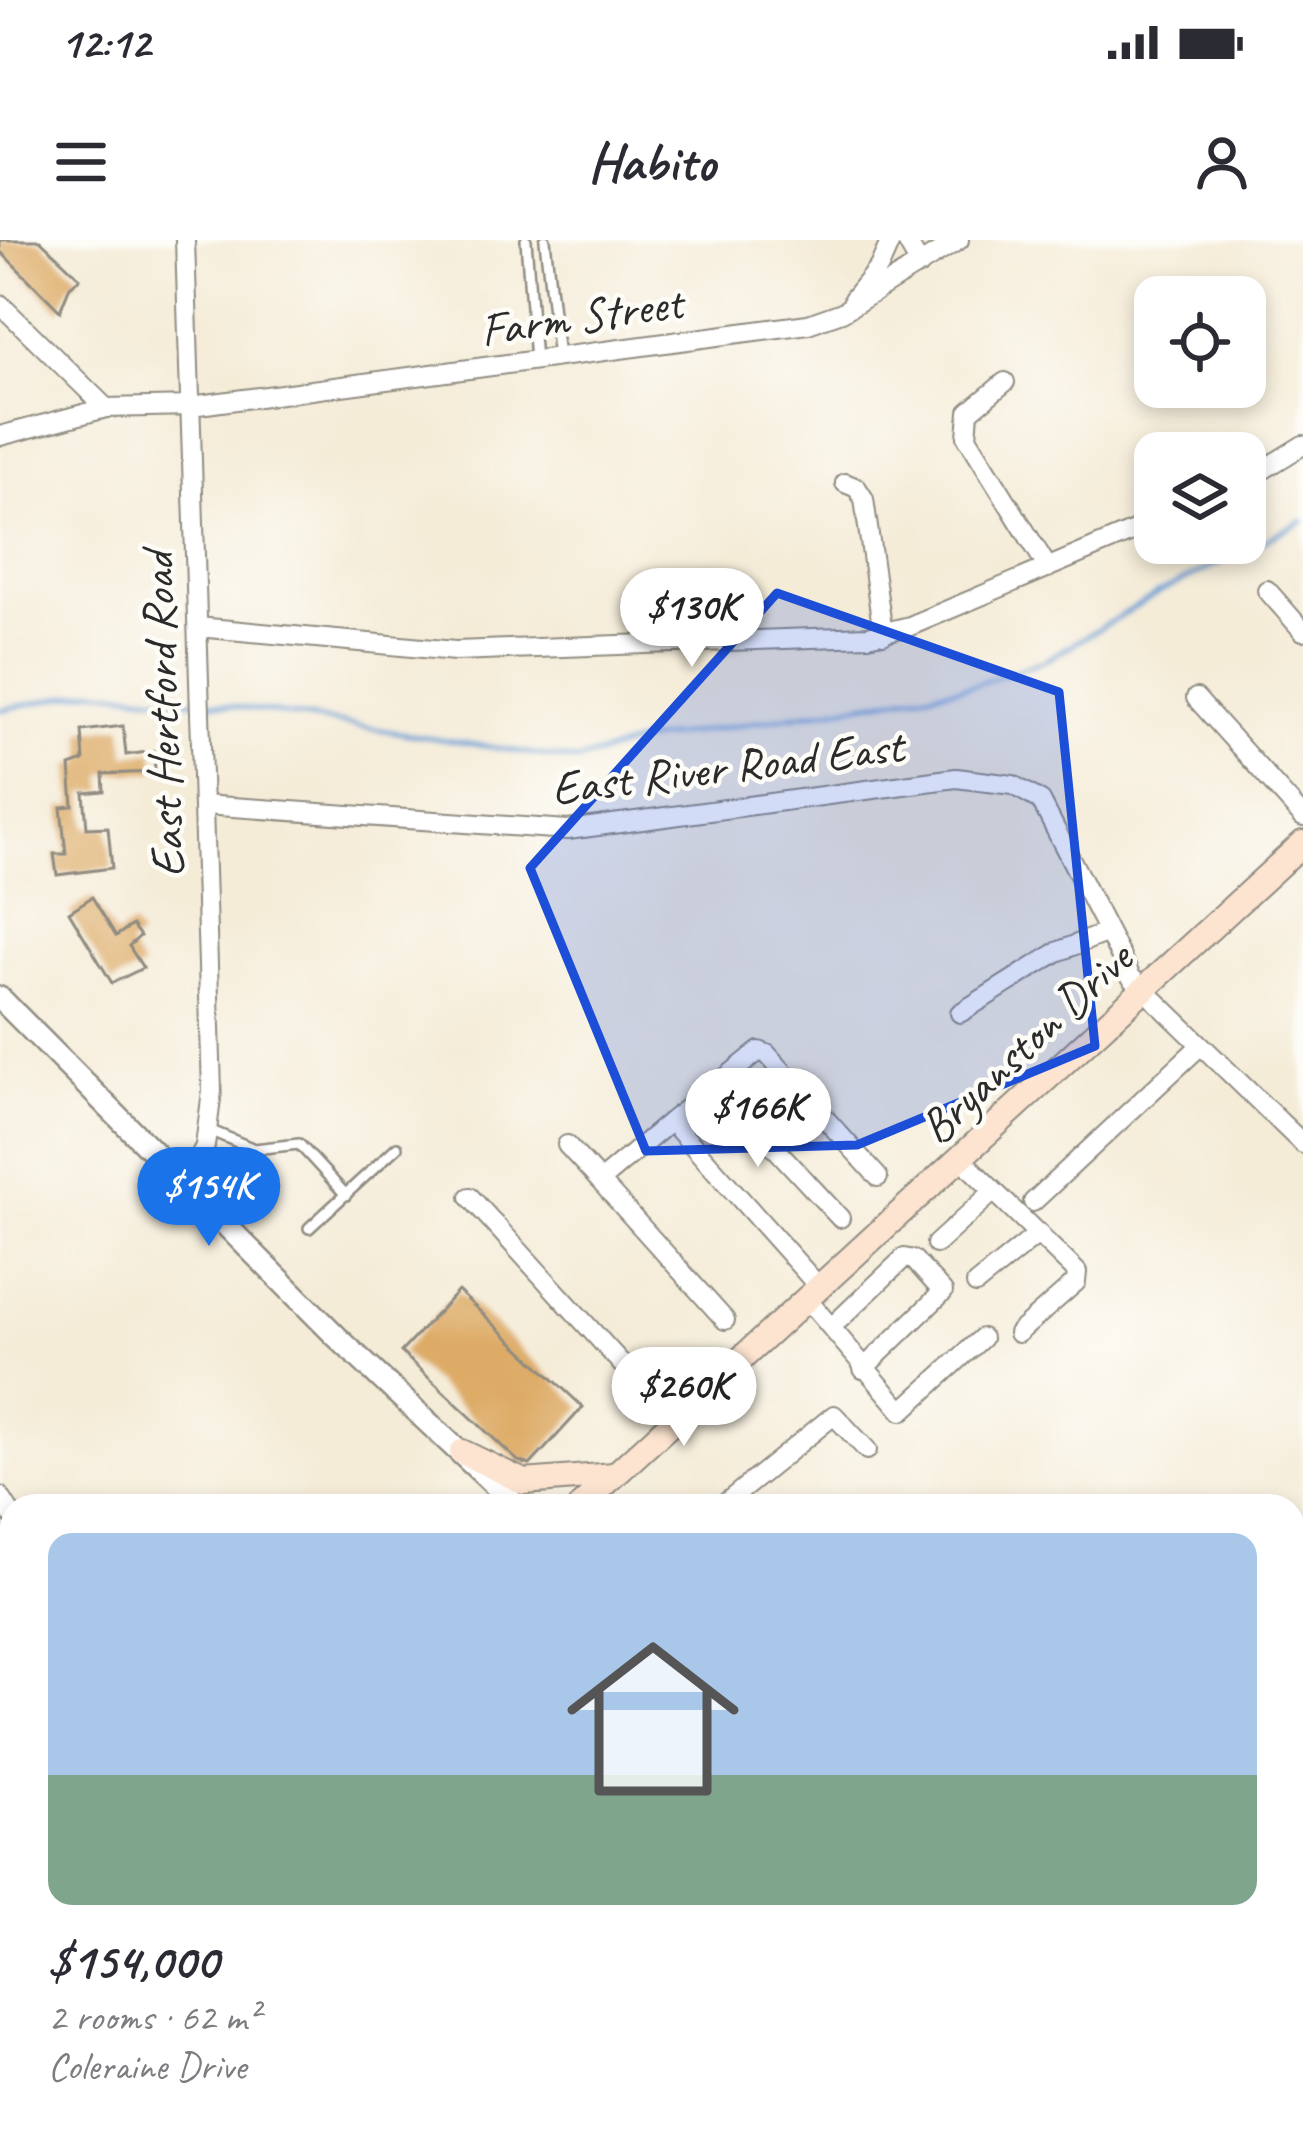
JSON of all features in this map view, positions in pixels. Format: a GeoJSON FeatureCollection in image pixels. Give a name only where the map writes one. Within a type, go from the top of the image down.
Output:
{"type":"FeatureCollection","features":[{"type":"Feature","properties":{"kind":"main road","name":"Bryanston Drive"},"geometry":{"type":"LineString","coordinates":[[594,1494],[1303,843]]}},
{"type":"Feature","properties":{"kind":"main road","name":"Bryanston Drive"},"geometry":{"type":"LineString","coordinates":[[609,1494],[749,1350]]}},
{"type":"Feature","properties":{"kind":"main road"},"geometry":{"type":"LineString","coordinates":[[462,1452],[524,1482],[615,1475]]}},
{"type":"Feature","properties":{"kind":"street","name":"East Hertford Road"},"geometry":{"type":"LineString","coordinates":[[185,240],[209,1130],[186,1183]]}},
{"type":"Feature","properties":{"kind":"street"},"geometry":{"type":"LineString","coordinates":[[842,312],[879,267],[891,240]]}},
{"type":"Feature","properties":{"kind":"street"},"geometry":{"type":"LineString","coordinates":[[906,240],[920,265]]}},
{"type":"Feature","properties":{"kind":"street","name":"Farm Street"},"geometry":{"type":"LineString","coordinates":[[0,436],[106,408],[191,406],[808,324],[842,312],[958,240]]}},
{"type":"Feature","properties":{"kind":"street"},"geometry":{"type":"LineString","coordinates":[[0,304],[106,408]]}},
{"type":"Feature","properties":{"kind":"street"},"geometry":{"type":"LineString","coordinates":[[1005,382],[969,412],[967,437],[1048,568]]}},
{"type":"Feature","properties":{"kind":"street"},"geometry":{"type":"LineString","coordinates":[[1266,468],[1303,446]]}},
{"type":"Feature","properties":{"kind":"street"},"geometry":{"type":"LineString","coordinates":[[845,483],[857,488],[864,499],[883,634]]}},
{"type":"Feature","properties":{"kind":"street"},"geometry":{"type":"LineString","coordinates":[[198,627],[455,650],[883,634],[1134,531]]}},
{"type":"Feature","properties":{"kind":"street"},"geometry":{"type":"LineString","coordinates":[[1267,590],[1303,631]]}},
{"type":"Feature","properties":{"kind":"street"},"geometry":{"type":"LineString","coordinates":[[1196,698],[1303,817]]}},
{"type":"Feature","properties":{"kind":"street","name":"East River Road East"},"geometry":{"type":"LineString","coordinates":[[203,805],[568,830],[890,785],[995,780],[1041,801],[1142,990],[1303,1144]]}},
{"type":"Feature","properties":{"kind":"street"},"geometry":{"type":"LineString","coordinates":[[960,1013],[1045,958],[1108,932]]}},
{"type":"Feature","properties":{"kind":"street"},"geometry":{"type":"LineString","coordinates":[[0,998],[336,1336],[505,1494]]}},
{"type":"Feature","properties":{"kind":"street"},"geometry":{"type":"LineString","coordinates":[[1033,1202],[1201,1045]]}},
{"type":"Feature","properties":{"kind":"street"},"geometry":{"type":"LineString","coordinates":[[600,1181],[752,1052],[767,1054],[878,1177]]}},
{"type":"Feature","properties":{"kind":"street"},"geometry":{"type":"LineString","coordinates":[[716,1084],[840,1218]]}},
{"type":"Feature","properties":{"kind":"street"},"geometry":{"type":"LineString","coordinates":[[671,1120],[812,1293],[895,1408],[909,1410],[982,1339]]}},
{"type":"Feature","properties":{"kind":"street"},"geometry":{"type":"LineString","coordinates":[[566,1145],[725,1320]]}},
{"type":"Feature","properties":{"kind":"street"},"geometry":{"type":"LineString","coordinates":[[961,1159],[1078,1277],[1018,1333]]}},
{"type":"Feature","properties":{"kind":"street"},"geometry":{"type":"LineString","coordinates":[[936,1244],[994,1191]]}},
{"type":"Feature","properties":{"kind":"street"},"geometry":{"type":"LineString","coordinates":[[470,1197],[672,1419]]}},
{"type":"Feature","properties":{"kind":"street"},"geometry":{"type":"LineString","coordinates":[[976,1284],[1039,1233]]}},
{"type":"Feature","properties":{"kind":"street"},"geometry":{"type":"LineString","coordinates":[[838,1320],[904,1258],[914,1260],[943,1292],[863,1369]]}},
{"type":"Feature","properties":{"kind":"street"},"geometry":{"type":"LineString","coordinates":[[735,1494],[828,1407],[867,1450]]}},
{"type":"Feature","properties":{"kind":"lane"},"geometry":{"type":"LineString","coordinates":[[526,240],[536,361]]}},
{"type":"Feature","properties":{"kind":"lane"},"geometry":{"type":"LineString","coordinates":[[544,240],[558,358]]}},
{"type":"Feature","properties":{"kind":"lane"},"geometry":{"type":"LineString","coordinates":[[209,1130],[254,1149],[299,1144],[346,1195]]}},
{"type":"Feature","properties":{"kind":"lane"},"geometry":{"type":"LineString","coordinates":[[309,1228],[398,1147]]}},
{"type":"Feature","properties":{"kind":"highlighted area"},"geometry":{"type":"Polygon","coordinates":[[[777,593],[1059,692],[1095,1046],[857,1145],[646,1151],[530,868],[777,593]]]}},
{"type":"Feature","properties":{"kind":"building"},"geometry":{"type":"Polygon","coordinates":[[[0,240],[40,240],[80,278],[70,286],[60,311],[0,251],[0,240]]]}},
{"type":"Feature","properties":{"kind":"building"},"geometry":{"type":"Polygon","coordinates":[[[123,726],[126,755],[154,751],[155,772],[103,774],[104,791],[84,793],[87,828],[108,827],[112,868],[57,875],[54,854],[66,854],[61,807],[73,806],[70,766],[84,761],[82,731],[123,726]]]}},
{"type":"Feature","properties":{"kind":"building"},"geometry":{"type":"Polygon","coordinates":[[[92,897],[116,936],[132,925],[140,936],[129,946],[143,968],[112,983],[69,912],[92,897]]]}},
{"type":"Feature","properties":{"kind":"building"},"geometry":{"type":"Polygon","coordinates":[[[458,1291],[583,1407],[530,1465],[518,1461],[401,1352],[458,1291]]]}},
{"type":"Feature","properties":{"kind":"waterway"},"geometry":{"type":"LineString","coordinates":[[207,702],[578,761],[638,742],[975,685],[1048,659],[1159,593],[1303,521]]}},
{"type":"Feature","properties":{"kind":"waterway"},"geometry":{"type":"LineString","coordinates":[[0,710],[94,690],[196,701]]}}]}
